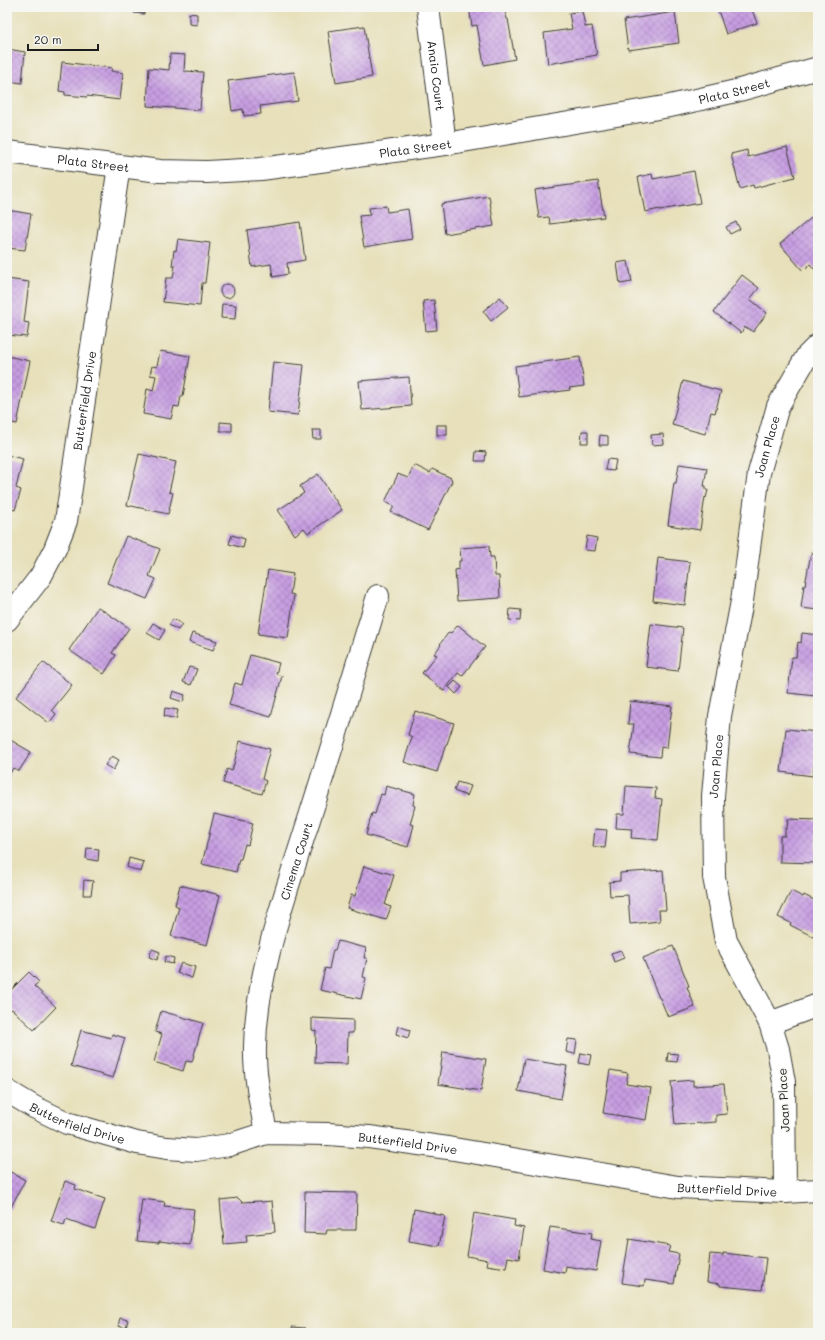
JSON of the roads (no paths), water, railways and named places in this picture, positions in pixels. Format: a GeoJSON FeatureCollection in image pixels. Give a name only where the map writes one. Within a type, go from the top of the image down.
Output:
{"type":"FeatureCollection","features":[{"type":"Feature","properties":{"kind":"street","name":"Anaio Court"},"geometry":{"type":"LineString","coordinates":[[428,7],[445,144]]}},
{"type":"Feature","properties":{"kind":"street","name":"Plata Street"},"geometry":{"type":"LineString","coordinates":[[7,152],[160,171],[207,172],[261,169],[445,144],[670,106],[736,91],[818,68]]}},
{"type":"Feature","properties":{"kind":"street","name":"Butterfield Drive"},"geometry":{"type":"LineString","coordinates":[[7,620],[41,576],[55,549],[66,521],[119,166]]}},
{"type":"Feature","properties":{"kind":"street","name":"Joan Place"},"geometry":{"type":"LineString","coordinates":[[785,1192],[784,1082],[778,1049],[770,1023],[726,941],[714,877],[713,796],[720,716],[742,601],[759,472],[778,406],[807,356],[818,345]]}},
{"type":"Feature","properties":{"kind":"street","name":"Cinema Court"},"geometry":{"type":"LineString","coordinates":[[266,1133],[257,1073],[255,1047],[258,1012],[266,968],[280,913],[378,596]]}},
{"type":"Feature","properties":{"kind":"street"},"geometry":{"type":"LineString","coordinates":[[770,1023],[818,1005]]}},
{"type":"Feature","properties":{"kind":"street","name":"Butterfield Drive"},"geometry":{"type":"LineString","coordinates":[[7,1091],[34,1107],[67,1123],[138,1143],[166,1148],[196,1150],[229,1144],[266,1133],[328,1134],[369,1137],[448,1148],[678,1187],[785,1192],[818,1190]]}}]}
